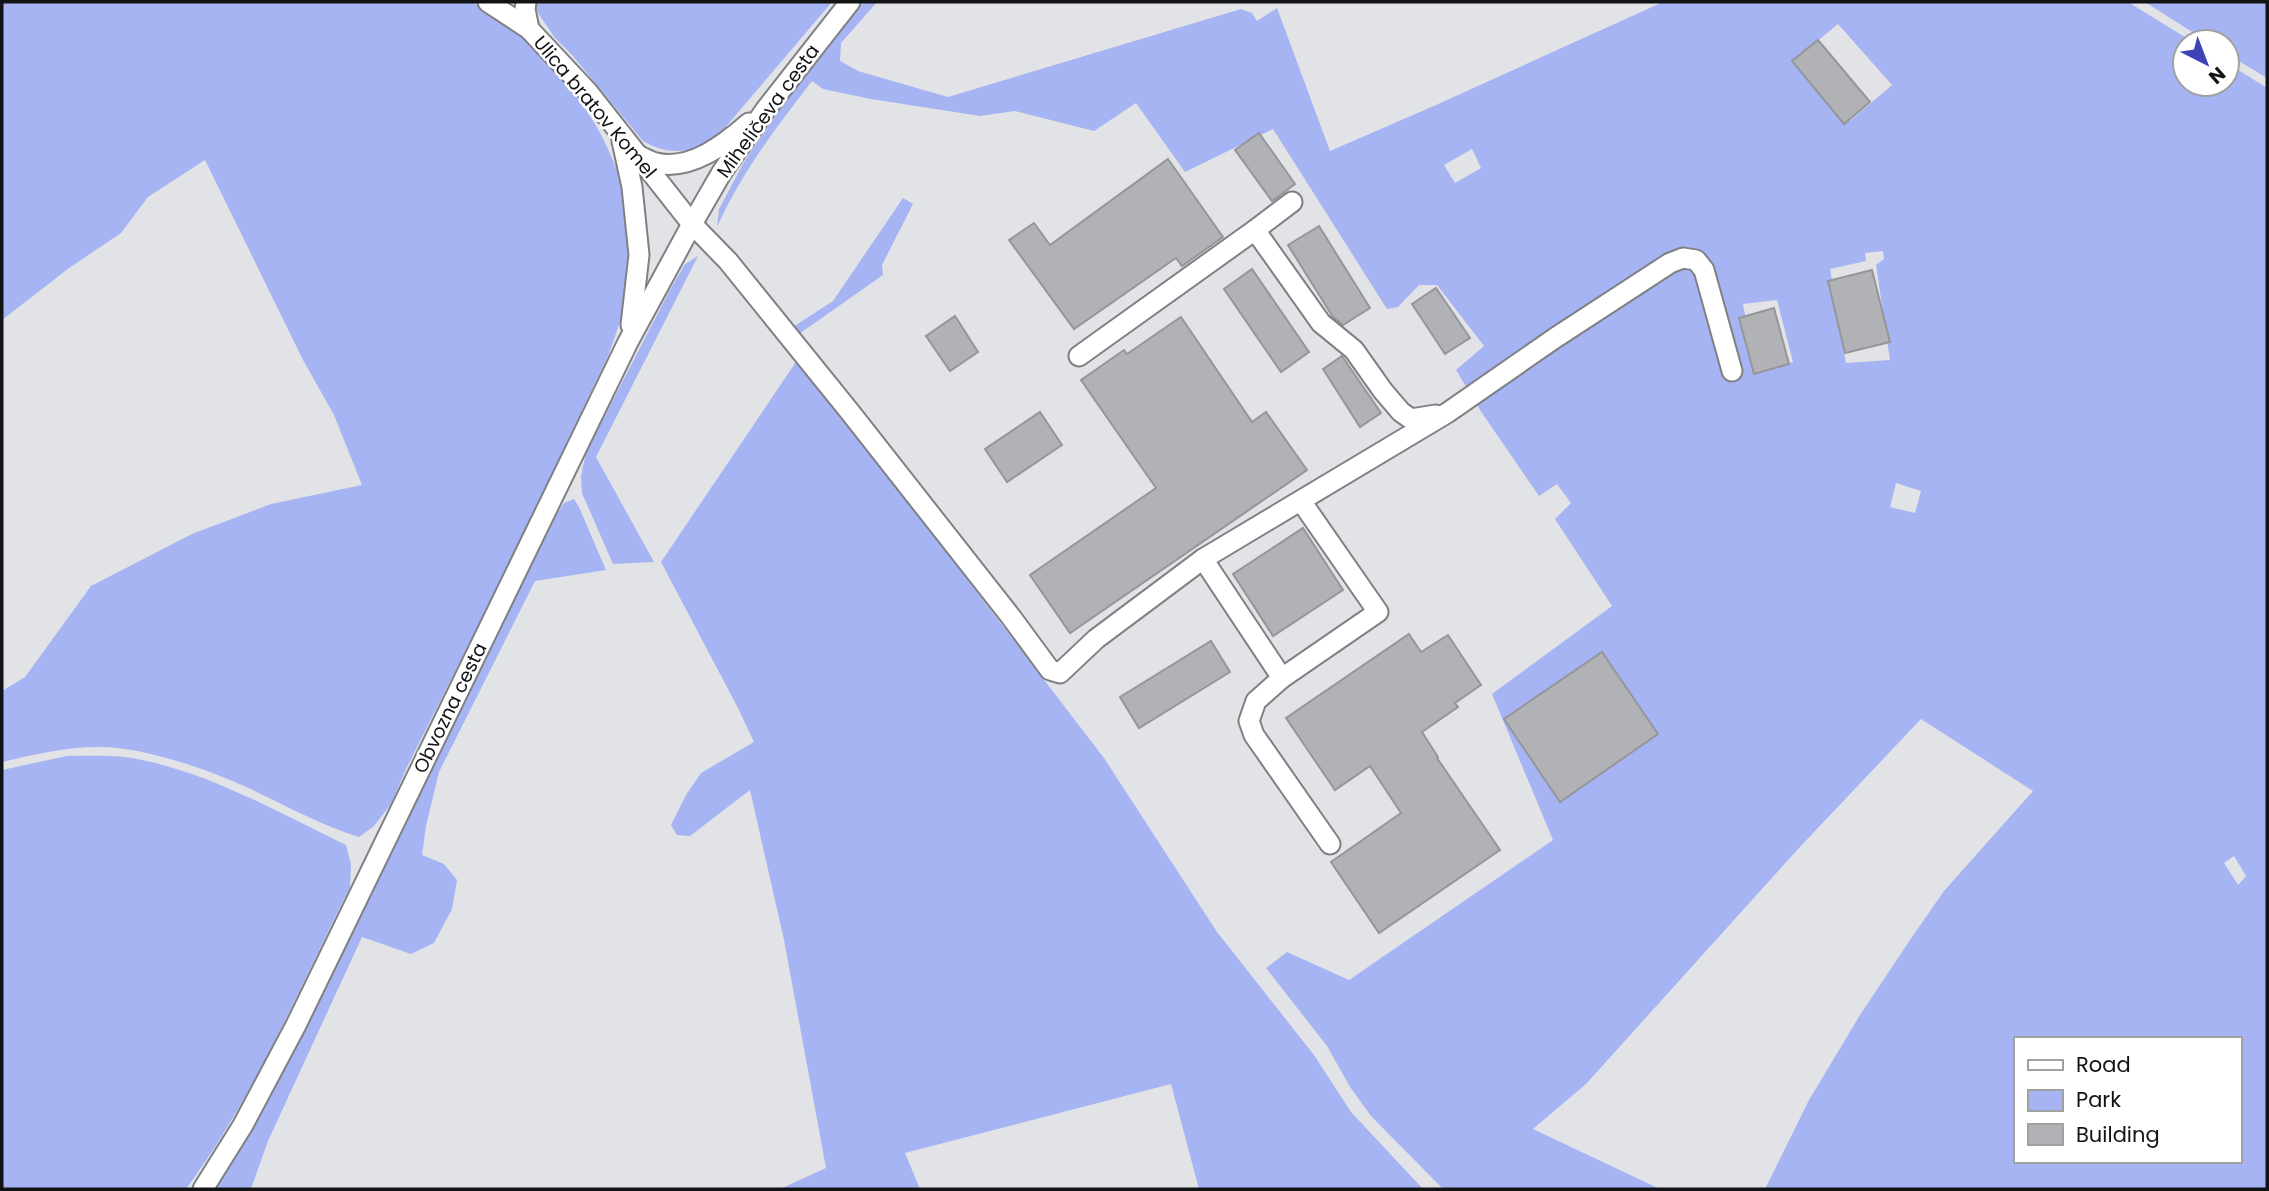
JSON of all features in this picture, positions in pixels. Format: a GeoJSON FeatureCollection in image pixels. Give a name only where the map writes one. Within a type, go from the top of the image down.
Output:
{"type":"FeatureCollection","features":[{"type":"Feature","properties":{"kind":"street","name":"Ulica bratov Komel"},"geometry":{"type":"LineString","coordinates":[[488,2],[528,29],[571,72],[692,224],[728,261],[850,412],[1050,670],[1060,673],[1096,639],[1203,559]]}},
{"type":"Feature","properties":{"kind":"street"},"geometry":{"type":"LineString","coordinates":[[526,2],[528,29]]}},
{"type":"Feature","properties":{"kind":"street","name":"Miheličeva cesta"},"geometry":{"type":"LineString","coordinates":[[692,224],[722,172],[766,109],[850,2]]}},
{"type":"Feature","properties":{"kind":"street"},"geometry":{"type":"LineString","coordinates":[[634,153],[656,163],[675,164],[700,158],[766,109]]}},
{"type":"Feature","properties":{"kind":"street"},"geometry":{"type":"LineString","coordinates":[[621,136],[632,187],[639,255],[628,342]]}},
{"type":"Feature","properties":{"kind":"street"},"geometry":{"type":"LineString","coordinates":[[1079,356],[1292,202]]}},
{"type":"Feature","properties":{"kind":"street","name":"Obvozna cesta"},"geometry":{"type":"LineString","coordinates":[[202,1189],[243,1125],[296,1026],[628,342],[692,224]]}},
{"type":"Feature","properties":{"kind":"street"},"geometry":{"type":"LineString","coordinates":[[1255,230],[1321,323],[1354,350],[1401,412],[1411,419],[1447,413]]}},
{"type":"Feature","properties":{"kind":"street"},"geometry":{"type":"LineString","coordinates":[[1282,678],[1203,559],[1447,413],[1555,338],[1670,263],[1682,258],[1696,260],[1704,270],[1732,372]]}},
{"type":"Feature","properties":{"kind":"street"},"geometry":{"type":"LineString","coordinates":[[1301,501],[1378,612],[1282,678],[1255,701],[1249,721],[1254,734],[1330,844]]}},
{"type":"Feature","properties":{"kind":"green space"},"geometry":{"type":"Polygon","coordinates":[[[2,2],[472,2],[522,38],[566,82],[584,106],[613,160],[627,205],[630,276],[624,308],[608,356],[391,804],[374,826],[359,837],[314,820],[228,779],[182,762],[149,754],[118,748],[89,747],[2,762],[2,691],[25,677],[91,586],[192,534],[271,504],[362,485],[334,415],[303,360],[205,160],[148,197],[121,233],[69,268],[2,320],[2,2]]]}},
{"type":"Feature","properties":{"kind":"green space"},"geometry":{"type":"Polygon","coordinates":[[[535,2],[832,2],[718,136],[700,146],[671,151],[643,141],[555,38],[538,13],[535,2]]]}},
{"type":"Feature","properties":{"kind":"green space"},"geometry":{"type":"Polygon","coordinates":[[[864,2],[877,2],[841,43],[840,61],[858,71],[948,97],[1241,9],[1252,13],[1257,21],[1277,8],[1330,151],[1663,2],[2128,2],[2171,28],[2171,98],[2241,98],[2241,72],[2267,88],[2267,1189],[1765,1189],[1809,1100],[1860,1015],[1912,937],[1944,891],[2033,791],[1921,719],[1798,849],[1586,1084],[1533,1129],[1660,1189],[1443,1189],[1371,1116],[1350,1087],[1327,1046],[1266,968],[1287,952],[1349,980],[1553,840],[1492,694],[1612,606],[1555,519],[1571,503],[1557,484],[1539,496],[1456,370],[1484,346],[1437,285],[1419,285],[1398,307],[1387,309],[1273,129],[1185,172],[1136,103],[1094,131],[1015,111],[980,116],[871,99],[823,89],[812,81],[748,169],[717,227],[719,209],[744,162],[793,89],[864,2]],[[1838,24],[1798,57],[1850,121],[1892,85],[1838,24]],[[1472,149],[1444,165],[1455,183],[1481,168],[1472,149]],[[1883,251],[1865,253],[1866,261],[1830,269],[1846,363],[1890,360],[1876,265],[1884,259],[1883,251]],[[1777,300],[1743,304],[1755,368],[1793,362],[1777,300]],[[1896,483],[1890,507],[1915,513],[1921,491],[1896,483]],[[2234,856],[2224,863],[2238,885],[2246,876],[2234,856]]]}},
{"type":"Feature","properties":{"kind":"green space"},"geometry":{"type":"Polygon","coordinates":[[[2145,2],[2267,2],[2267,78],[2241,62],[2241,28],[2186,28],[2145,2]]]}},
{"type":"Feature","properties":{"kind":"green space"},"geometry":{"type":"Polygon","coordinates":[[[903,198],[913,204],[882,265],[883,275],[799,334],[793,327],[833,301],[903,198]]]}},
{"type":"Feature","properties":{"kind":"green space"},"geometry":{"type":"Polygon","coordinates":[[[698,256],[596,457],[654,562],[613,564],[582,493],[581,476],[586,452],[671,288],[685,264],[698,256]]]}},
{"type":"Feature","properties":{"kind":"green space"},"geometry":{"type":"Polygon","coordinates":[[[798,359],[1104,758],[1217,932],[1314,1055],[1351,1112],[1423,1189],[1199,1189],[1171,1084],[905,1153],[920,1189],[780,1189],[826,1168],[784,940],[750,790],[690,836],[677,835],[671,825],[701,773],[754,742],[661,562],[798,359]]]}},
{"type":"Feature","properties":{"kind":"green space"},"geometry":{"type":"Polygon","coordinates":[[[574,499],[606,570],[535,581],[439,772],[422,855],[444,864],[457,880],[452,909],[434,943],[411,954],[362,937],[268,1141],[251,1189],[214,1189],[291,1054],[558,512],[564,503],[574,499]]]}},
{"type":"Feature","properties":{"kind":"green space"},"geometry":{"type":"Polygon","coordinates":[[[67,756],[132,758],[187,772],[241,794],[346,845],[351,864],[350,887],[254,1080],[186,1189],[2,1189],[2,770],[67,756]]]}},
{"type":"Feature","properties":{"kind":"building"},"geometry":{"type":"Polygon","coordinates":[[[1818,40],[1870,102],[1844,124],[1792,61],[1818,40]]]}},
{"type":"Feature","properties":{"kind":"building"},"geometry":{"type":"Polygon","coordinates":[[[1259,133],[1295,184],[1272,201],[1235,150],[1259,133]]]}},
{"type":"Feature","properties":{"kind":"building"},"geometry":{"type":"Polygon","coordinates":[[[1168,159],[1223,237],[1182,266],[1176,258],[1074,329],[1009,240],[1034,223],[1050,245],[1168,159]]]}},
{"type":"Feature","properties":{"kind":"building"},"geometry":{"type":"Polygon","coordinates":[[[1319,226],[1370,308],[1343,325],[1333,317],[1288,245],[1319,226]]]}},
{"type":"Feature","properties":{"kind":"building"},"geometry":{"type":"Polygon","coordinates":[[[1252,269],[1309,352],[1281,372],[1224,289],[1252,269]]]}},
{"type":"Feature","properties":{"kind":"building"},"geometry":{"type":"Polygon","coordinates":[[[1872,270],[1890,342],[1845,353],[1828,281],[1872,270]]]}},
{"type":"Feature","properties":{"kind":"building"},"geometry":{"type":"Polygon","coordinates":[[[1436,288],[1470,338],[1445,354],[1412,304],[1436,288]]]}},
{"type":"Feature","properties":{"kind":"building"},"geometry":{"type":"Polygon","coordinates":[[[1774,308],[1789,364],[1754,374],[1739,318],[1774,308]]]}},
{"type":"Feature","properties":{"kind":"building"},"geometry":{"type":"Polygon","coordinates":[[[955,316],[978,352],[950,371],[926,336],[955,316]]]}},
{"type":"Feature","properties":{"kind":"building"},"geometry":{"type":"Polygon","coordinates":[[[1181,317],[1252,422],[1266,412],[1307,470],[1070,633],[1030,575],[1156,488],[1081,380],[1124,350],[1127,354],[1181,317]]]}},
{"type":"Feature","properties":{"kind":"building"},"geometry":{"type":"Polygon","coordinates":[[[1342,356],[1381,413],[1360,427],[1323,369],[1342,356]]]}},
{"type":"Feature","properties":{"kind":"building"},"geometry":{"type":"Polygon","coordinates":[[[1040,412],[1062,445],[1007,482],[985,449],[1040,412]]]}},
{"type":"Feature","properties":{"kind":"building"},"geometry":{"type":"Polygon","coordinates":[[[1303,528],[1343,590],[1273,636],[1233,574],[1303,528]]]}},
{"type":"Feature","properties":{"kind":"building"},"geometry":{"type":"Polygon","coordinates":[[[1409,634],[1421,652],[1448,635],[1481,685],[1455,703],[1458,707],[1422,732],[1500,850],[1379,933],[1331,862],[1401,813],[1370,766],[1335,790],[1286,718],[1409,634]]]}},
{"type":"Feature","properties":{"kind":"building"},"geometry":{"type":"Polygon","coordinates":[[[1211,641],[1230,672],[1139,728],[1120,697],[1211,641]]]}},
{"type":"Feature","properties":{"kind":"building"},"geometry":{"type":"Polygon","coordinates":[[[1602,652],[1658,734],[1560,802],[1504,719],[1602,652]]]}}]}
